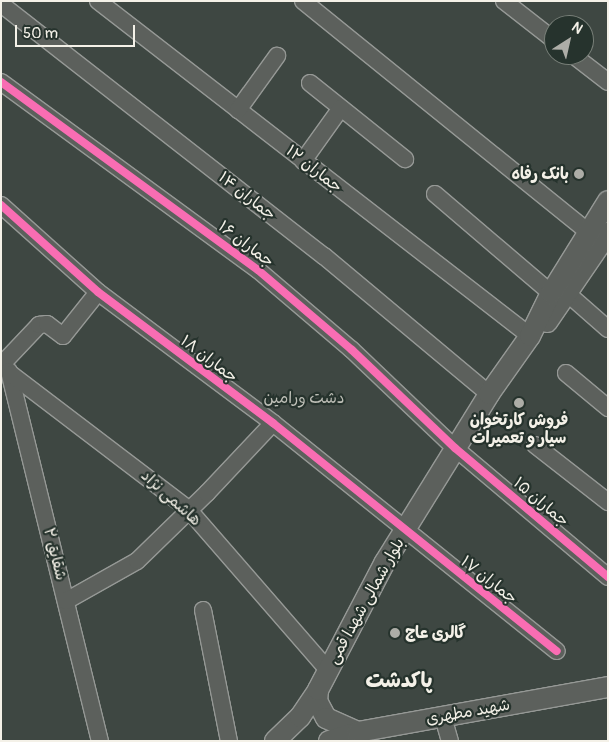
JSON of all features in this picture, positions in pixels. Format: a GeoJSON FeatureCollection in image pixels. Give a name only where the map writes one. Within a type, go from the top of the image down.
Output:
{"type":"FeatureCollection","features":[{"type":"Feature","properties":{"kind":"main road","name":"بلوار شمالی شهدا قمی"},"geometry":{"type":"LineString","coordinates":[[278,739],[300,717],[318,690],[405,531],[455,448],[489,394],[598,233],[608,201]]}},
{"type":"Feature","properties":{"kind":"main road","name":"شهید مطهری"},"geometry":{"type":"LineString","coordinates":[[329,741],[372,734],[443,717],[608,687]]}},
{"type":"Feature","properties":{"kind":"main road"},"geometry":{"type":"LineString","coordinates":[[318,690],[317,701],[326,718],[372,734]]}},
{"type":"Feature","properties":{"kind":"street","name":"جماران ۱۲"},"geometry":{"type":"LineString","coordinates":[[98,1],[530,336]]}},
{"type":"Feature","properties":{"kind":"street"},"geometry":{"type":"LineString","coordinates":[[303,1],[598,233]]}},
{"type":"Feature","properties":{"kind":"street"},"geometry":{"type":"LineString","coordinates":[[504,1],[544,32]]}},
{"type":"Feature","properties":{"kind":"street","name":"جماران ۱۴"},"geometry":{"type":"LineString","coordinates":[[1,4],[324,256],[489,394]]}},
{"type":"Feature","properties":{"kind":"street"},"geometry":{"type":"LineString","coordinates":[[238,110],[277,56]]}},
{"type":"Feature","properties":{"kind":"street"},"geometry":{"type":"LineString","coordinates":[[586,65],[608,82]]}},
{"type":"Feature","properties":{"kind":"street","name":"جماران ۱۶"},"geometry":{"type":"LineString","coordinates":[[1,82],[258,270],[352,350],[455,448]]}},
{"type":"Feature","properties":{"kind":"street"},"geometry":{"type":"LineString","coordinates":[[310,83],[405,159]]}},
{"type":"Feature","properties":{"kind":"street"},"geometry":{"type":"LineString","coordinates":[[303,161],[341,108]]}},
{"type":"Feature","properties":{"kind":"street"},"geometry":{"type":"LineString","coordinates":[[435,194],[559,293],[608,328]]}},
{"type":"Feature","properties":{"kind":"street","name":"جماران ۱۸"},"geometry":{"type":"LineString","coordinates":[[1,205],[98,292],[273,423],[405,531]]}},
{"type":"Feature","properties":{"kind":"street"},"geometry":{"type":"LineString","coordinates":[[6,368],[39,325],[47,324],[63,336],[98,292]]}},
{"type":"Feature","properties":{"kind":"street","name":"شقایق ۲"},"geometry":{"type":"LineString","coordinates":[[1,344],[100,741]]}},
{"type":"Feature","properties":{"kind":"street","name":"هاشمی نژاد"},"geometry":{"type":"LineString","coordinates":[[6,368],[188,510],[328,670]]}},
{"type":"Feature","properties":{"kind":"street"},"geometry":{"type":"LineString","coordinates":[[566,373],[608,408]]}},
{"type":"Feature","properties":{"kind":"street"},"geometry":{"type":"LineString","coordinates":[[66,601],[137,561],[273,423]]}},
{"type":"Feature","properties":{"kind":"street"},"geometry":{"type":"LineString","coordinates":[[535,445],[608,502]]}},
{"type":"Feature","properties":{"kind":"street","name":"جماران ۱۵"},"geometry":{"type":"LineString","coordinates":[[455,448],[608,577]]}},
{"type":"Feature","properties":{"kind":"street","name":"جماران ۱۷"},"geometry":{"type":"LineString","coordinates":[[405,531],[557,651]]}},
{"type":"Feature","properties":{"kind":"street"},"geometry":{"type":"LineString","coordinates":[[203,610],[229,741]]}},
{"type":"Feature","properties":{"kind":"street"},"geometry":{"type":"LineString","coordinates":[[443,717],[450,741]]}},
{"type":"Feature","properties":{"kind":"green space","name":"دشت ورامین"},"geometry":{"type":"Polygon","coordinates":[[[1,1],[608,1],[608,741],[1,741],[1,1]]]}},
{"type":"Feature","properties":{"kind":"cycle path"},"geometry":{"type":"LineString","coordinates":[[1,82],[258,270],[352,350],[455,448],[608,577]]}},
{"type":"Feature","properties":{"kind":"cycle path"},"geometry":{"type":"LineString","coordinates":[[1,205],[98,292],[273,423],[557,651]]}},
{"type":"Feature","properties":{"kind":"place","name":"بانک رفاه"},"geometry":{"type":"Point","coordinates":[579,174]}},
{"type":"Feature","properties":{"kind":"place","name":"فروش کارتخوان سیار و تعمیرات"},"geometry":{"type":"Point","coordinates":[519,403]}},
{"type":"Feature","properties":{"kind":"place","name":"گالری عاج"},"geometry":{"type":"Point","coordinates":[395,633]}},
{"type":"Feature","properties":{"kind":"district","name":"پاکدشت"},"geometry":{"type":"Point","coordinates":[399,681]}}]}
